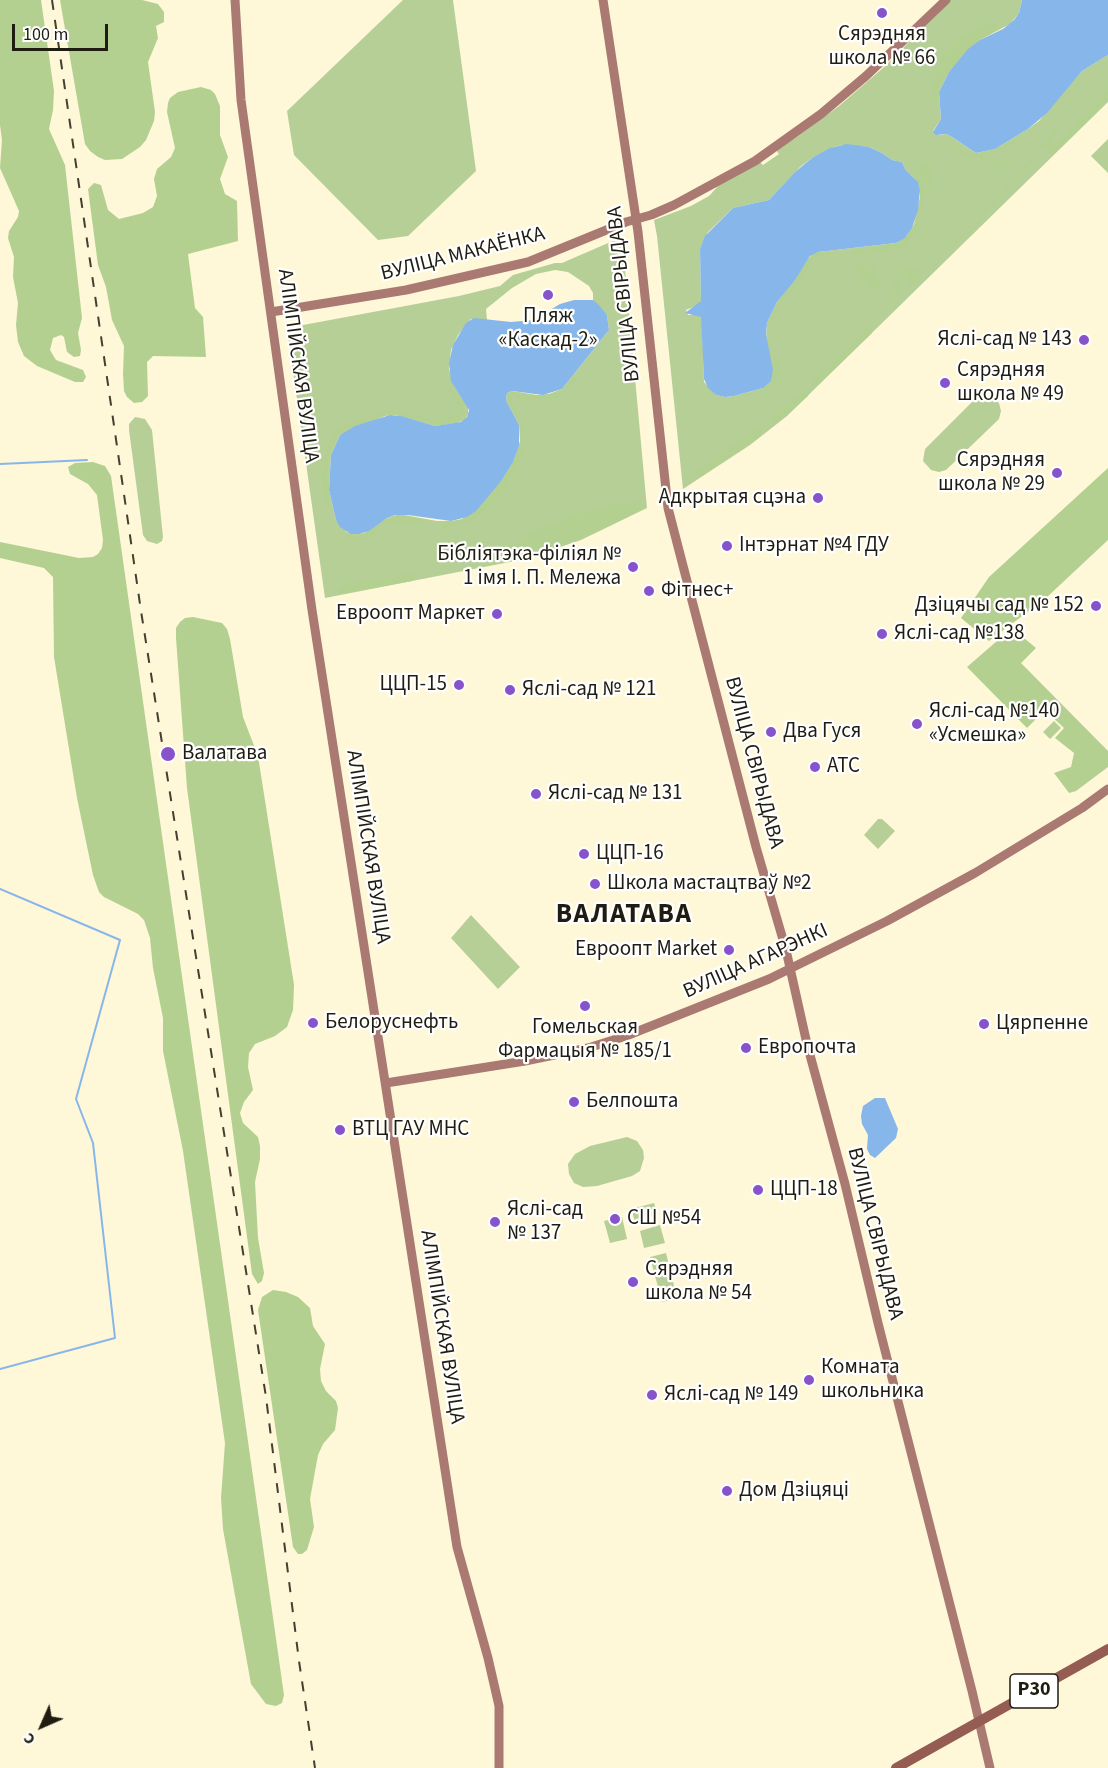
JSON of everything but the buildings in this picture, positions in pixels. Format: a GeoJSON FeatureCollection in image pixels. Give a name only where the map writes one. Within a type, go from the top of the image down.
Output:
{"type":"FeatureCollection","features":[{"type":"Feature","properties":{"kind":"main road","name":"Р30"},"geometry":{"type":"LineString","coordinates":[[896,1768],[1108,1649]]}},
{"type":"Feature","properties":{"kind":"street","name":"АЛІМПІЙСКАЯ ВУЛІЦА"},"geometry":{"type":"LineString","coordinates":[[235,0],[241,100],[314,621],[457,1547],[488,1658],[500,1719],[499,1768]]}},
{"type":"Feature","properties":{"kind":"street","name":"ВУЛІЦА СВІРЫДАВА"},"geometry":{"type":"LineString","coordinates":[[603,0],[635,218],[668,508],[845,1184],[915,1474],[972,1690],[990,1768]]}},
{"type":"Feature","properties":{"kind":"street","name":"ВУЛІЦА МАКАЁНКА"},"geometry":{"type":"LineString","coordinates":[[271,312],[406,290],[528,262],[635,218],[651,215],[675,205],[713,185],[821,114],[866,76],[946,0]]}},
{"type":"Feature","properties":{"kind":"street","name":"ВУЛІЦА АГАРЭНКІ"},"geometry":{"type":"LineString","coordinates":[[386,1083],[525,1061],[604,1043],[684,1014],[790,969],[887,921],[975,873],[1082,808],[1108,789]]}},
{"type":"Feature","properties":{"kind":"green space"},"geometry":{"type":"Polygon","coordinates":[[[0,0],[41,0],[54,91],[49,129],[65,165],[82,318],[78,333],[80,356],[74,357],[67,352],[64,337],[61,335],[53,338],[50,350],[56,360],[83,370],[86,377],[83,382],[75,382],[37,366],[24,356],[18,342],[16,325],[18,303],[13,277],[14,257],[8,238],[19,211],[0,168],[2,140],[0,0]]]}},
{"type":"Feature","properties":{"kind":"green space"},"geometry":{"type":"Polygon","coordinates":[[[60,0],[142,0],[158,4],[164,12],[164,22],[156,26],[158,38],[148,62],[155,112],[154,121],[146,140],[122,159],[105,160],[90,151],[85,144],[60,0]]]}},
{"type":"Feature","properties":{"kind":"green space"},"geometry":{"type":"Polygon","coordinates":[[[403,0],[453,0],[476,171],[408,236],[378,240],[294,155],[287,111],[403,0]]]}},
{"type":"Feature","properties":{"kind":"green space"},"geometry":{"type":"Polygon","coordinates":[[[947,0],[1022,0],[1019,13],[1010,24],[980,40],[949,72],[939,92],[941,119],[933,131],[952,137],[976,153],[995,149],[1039,121],[1082,71],[1108,55],[1108,102],[787,416],[750,445],[683,489],[654,220],[691,206],[709,196],[719,185],[760,162],[763,165],[779,154],[776,150],[839,106],[913,38],[947,0]],[[842,145],[812,158],[800,167],[769,200],[733,208],[708,232],[700,249],[701,301],[698,305],[686,310],[688,315],[699,315],[702,318],[704,382],[716,395],[734,396],[763,388],[767,323],[777,302],[812,254],[896,243],[907,235],[914,224],[920,197],[919,186],[915,179],[905,169],[902,162],[892,160],[869,147],[842,145]]]}},
{"type":"Feature","properties":{"kind":"green space"},"geometry":{"type":"Polygon","coordinates":[[[992,22],[998,24],[998,30],[976,41],[961,55],[941,84],[936,100],[933,101],[931,87],[940,58],[960,36],[992,22]]]}},
{"type":"Feature","properties":{"kind":"green space"},"geometry":{"type":"Polygon","coordinates":[[[923,51],[926,53],[927,60],[922,71],[918,69],[918,62],[919,54],[923,51]]]}},
{"type":"Feature","properties":{"kind":"green space"},"geometry":{"type":"Polygon","coordinates":[[[201,87],[215,94],[220,106],[220,135],[228,157],[220,179],[225,194],[237,201],[238,241],[188,254],[195,308],[203,317],[206,357],[153,356],[147,362],[148,396],[142,402],[134,403],[124,391],[124,346],[112,320],[106,287],[98,265],[88,189],[94,183],[101,185],[108,210],[119,219],[143,213],[153,207],[157,196],[154,179],[157,169],[171,157],[175,148],[167,112],[170,98],[178,92],[201,87]]]}},
{"type":"Feature","properties":{"kind":"green space"},"geometry":{"type":"Polygon","coordinates":[[[1108,89],[1108,99],[1057,151],[1051,153],[1047,147],[1040,150],[1049,138],[1053,126],[1056,125],[1057,128],[1050,145],[1059,142],[1108,89]]]}},
{"type":"Feature","properties":{"kind":"green space"},"geometry":{"type":"Polygon","coordinates":[[[1024,135],[1024,138],[983,159],[968,157],[950,149],[951,144],[955,144],[972,154],[985,154],[1024,135]]]}},
{"type":"Feature","properties":{"kind":"green space"},"geometry":{"type":"Polygon","coordinates":[[[1108,139],[1108,173],[1091,156],[1108,139]]]}},
{"type":"Feature","properties":{"kind":"green space"},"geometry":{"type":"Polygon","coordinates":[[[1009,156],[1011,159],[1009,163],[996,177],[1005,162],[990,168],[988,166],[1009,156]]]}},
{"type":"Feature","properties":{"kind":"green space"},"geometry":{"type":"Polygon","coordinates":[[[1031,158],[1034,158],[1034,161],[977,219],[1031,158]]]}},
{"type":"Feature","properties":{"kind":"green space"},"geometry":{"type":"Polygon","coordinates":[[[922,161],[927,164],[933,174],[934,192],[919,171],[918,164],[922,161]]]}},
{"type":"Feature","properties":{"kind":"green space"},"geometry":{"type":"Polygon","coordinates":[[[913,169],[923,185],[925,194],[923,206],[920,204],[920,185],[911,173],[913,169]]]}},
{"type":"Feature","properties":{"kind":"green space"},"geometry":{"type":"Polygon","coordinates":[[[917,223],[919,225],[917,232],[901,248],[862,255],[851,254],[853,251],[900,243],[917,223]]]}},
{"type":"Feature","properties":{"kind":"green space"},"geometry":{"type":"Polygon","coordinates":[[[963,235],[965,237],[963,239],[929,254],[926,253],[963,235]]]}},
{"type":"Feature","properties":{"kind":"green space"},"geometry":{"type":"Polygon","coordinates":[[[622,237],[647,508],[581,540],[525,559],[325,598],[287,328],[459,296],[500,286],[513,275],[562,263],[622,237]],[[555,270],[536,274],[512,288],[486,309],[487,320],[471,319],[458,335],[451,350],[449,369],[455,387],[468,406],[465,420],[435,426],[395,415],[385,416],[340,435],[331,455],[329,490],[336,520],[347,532],[364,533],[387,518],[399,514],[437,521],[462,519],[502,480],[513,462],[520,441],[519,425],[506,400],[507,393],[512,391],[537,395],[549,394],[562,389],[609,330],[607,315],[593,300],[593,293],[589,286],[568,272],[555,270]]]}},
{"type":"Feature","properties":{"kind":"green space"},"geometry":{"type":"Polygon","coordinates":[[[832,252],[832,255],[818,256],[813,259],[799,282],[779,305],[771,329],[768,330],[775,307],[795,282],[808,259],[816,253],[832,252]]]}},
{"type":"Feature","properties":{"kind":"green space"},"geometry":{"type":"Polygon","coordinates":[[[856,265],[876,268],[876,276],[881,285],[878,290],[869,287],[855,269],[856,265]]]}},
{"type":"Feature","properties":{"kind":"green space"},"geometry":{"type":"Polygon","coordinates":[[[918,269],[919,281],[911,285],[907,275],[903,275],[899,291],[890,300],[888,294],[899,270],[918,269]]]}},
{"type":"Feature","properties":{"kind":"green space"},"geometry":{"type":"Polygon","coordinates":[[[866,328],[873,328],[872,333],[818,385],[813,386],[812,381],[857,340],[866,328]]]}},
{"type":"Feature","properties":{"kind":"green space"},"geometry":{"type":"Polygon","coordinates":[[[774,356],[779,365],[777,383],[769,391],[760,395],[760,391],[770,385],[774,378],[774,356]]]}},
{"type":"Feature","properties":{"kind":"green space"},"geometry":{"type":"Polygon","coordinates":[[[574,376],[577,379],[558,397],[538,401],[512,397],[511,401],[523,426],[525,437],[523,439],[519,421],[507,401],[508,395],[513,392],[536,396],[556,393],[566,387],[574,376]]]}},
{"type":"Feature","properties":{"kind":"green space"},"geometry":{"type":"Polygon","coordinates":[[[448,388],[453,389],[464,407],[465,414],[457,421],[446,424],[434,423],[391,413],[342,431],[329,453],[327,481],[329,505],[326,506],[322,460],[333,433],[342,426],[387,410],[432,419],[456,417],[460,410],[448,388]]]}},
{"type":"Feature","properties":{"kind":"green space"},"geometry":{"type":"Polygon","coordinates":[[[805,389],[809,392],[808,396],[776,423],[770,421],[773,414],[805,389]]]}},
{"type":"Feature","properties":{"kind":"green space"},"geometry":{"type":"Polygon","coordinates":[[[985,395],[999,403],[1001,411],[999,419],[946,470],[939,472],[931,470],[923,461],[925,449],[974,400],[985,395]]]}},
{"type":"Feature","properties":{"kind":"green space"},"geometry":{"type":"Polygon","coordinates":[[[135,417],[145,419],[152,430],[163,537],[162,541],[157,544],[147,541],[143,535],[129,430],[129,424],[135,417]]]}},
{"type":"Feature","properties":{"kind":"green space"},"geometry":{"type":"Polygon","coordinates":[[[757,427],[763,431],[759,437],[702,475],[695,475],[697,469],[708,466],[718,454],[757,427]]]}},
{"type":"Feature","properties":{"kind":"green space"},"geometry":{"type":"Polygon","coordinates":[[[523,443],[525,447],[522,458],[502,492],[483,514],[465,524],[442,528],[443,523],[467,519],[484,504],[505,476],[523,443]]]}},
{"type":"Feature","properties":{"kind":"green space"},"geometry":{"type":"Polygon","coordinates":[[[93,462],[105,466],[111,476],[284,1695],[282,1703],[276,1706],[266,1704],[251,1684],[223,1529],[221,1498],[225,1443],[183,1151],[163,1051],[163,1018],[153,968],[150,938],[144,920],[138,914],[104,897],[99,892],[93,875],[77,798],[54,657],[53,577],[44,568],[0,558],[0,542],[79,558],[93,557],[98,554],[103,540],[97,495],[88,484],[70,474],[68,467],[75,463],[93,462]]]}},
{"type":"Feature","properties":{"kind":"green space"},"geometry":{"type":"Polygon","coordinates":[[[1108,468],[1108,540],[1046,598],[989,641],[961,618],[989,577],[1108,468]]]}},
{"type":"Feature","properties":{"kind":"green space"},"geometry":{"type":"Polygon","coordinates":[[[638,501],[643,504],[641,510],[601,530],[553,549],[533,548],[524,551],[514,560],[501,561],[507,547],[517,543],[530,531],[611,503],[626,504],[638,501]]]}},
{"type":"Feature","properties":{"kind":"green space"},"geometry":{"type":"Polygon","coordinates":[[[398,516],[421,519],[425,523],[422,526],[400,523],[383,525],[383,522],[388,519],[398,516]]]}},
{"type":"Feature","properties":{"kind":"green space"},"geometry":{"type":"Polygon","coordinates":[[[380,525],[380,530],[367,540],[352,541],[343,537],[345,534],[363,535],[380,525]]]}},
{"type":"Feature","properties":{"kind":"green space"},"geometry":{"type":"Polygon","coordinates":[[[410,572],[416,576],[412,581],[341,594],[336,592],[341,586],[360,580],[394,577],[410,572]]]}},
{"type":"Feature","properties":{"kind":"green space"},"geometry":{"type":"Polygon","coordinates":[[[193,617],[222,623],[230,639],[243,717],[258,756],[294,985],[293,1010],[287,1027],[275,1036],[255,1044],[249,1053],[248,1067],[253,1090],[244,1102],[240,1113],[243,1123],[258,1137],[260,1146],[255,1182],[258,1238],[264,1273],[262,1281],[258,1284],[252,1274],[187,788],[176,628],[185,618],[193,617]]]}},
{"type":"Feature","properties":{"kind":"green space"},"geometry":{"type":"Polygon","coordinates":[[[1012,628],[1036,648],[1021,663],[1108,751],[1108,767],[1076,791],[1069,793],[1054,773],[1071,767],[1074,753],[1055,738],[1064,728],[1045,710],[1027,728],[967,667],[1012,628]]]}},
{"type":"Feature","properties":{"kind":"green space"},"geometry":{"type":"Polygon","coordinates":[[[1054,721],[1061,728],[1050,739],[1043,732],[1054,721]]]}},
{"type":"Feature","properties":{"kind":"green space"},"geometry":{"type":"Polygon","coordinates":[[[878,819],[882,819],[895,831],[878,849],[864,835],[878,819]]]}},
{"type":"Feature","properties":{"kind":"green space"},"geometry":{"type":"Polygon","coordinates":[[[471,915],[520,967],[498,989],[451,938],[471,915]]]}},
{"type":"Feature","properties":{"kind":"green space"},"geometry":{"type":"Polygon","coordinates":[[[627,1137],[637,1141],[643,1150],[644,1158],[640,1171],[632,1176],[597,1186],[583,1187],[574,1183],[569,1174],[568,1164],[575,1154],[590,1146],[627,1137]]]}},
{"type":"Feature","properties":{"kind":"green space"},"geometry":{"type":"Polygon","coordinates":[[[654,1203],[658,1215],[635,1221],[631,1209],[654,1203]]]}},
{"type":"Feature","properties":{"kind":"green space"},"geometry":{"type":"Polygon","coordinates":[[[622,1217],[627,1239],[610,1243],[604,1221],[622,1217]]]}},
{"type":"Feature","properties":{"kind":"green space"},"geometry":{"type":"Polygon","coordinates":[[[660,1225],[665,1243],[644,1248],[640,1231],[660,1225]]]}},
{"type":"Feature","properties":{"kind":"green space"},"geometry":{"type":"Polygon","coordinates":[[[666,1253],[677,1298],[662,1302],[650,1257],[666,1253]]]}},
{"type":"Feature","properties":{"kind":"green space"},"geometry":{"type":"Polygon","coordinates":[[[273,1290],[298,1297],[310,1308],[313,1326],[325,1344],[320,1369],[321,1381],[326,1391],[336,1401],[338,1408],[335,1430],[323,1444],[318,1455],[310,1499],[314,1527],[307,1550],[302,1554],[298,1554],[293,1547],[258,1310],[262,1297],[273,1290]]]}},
{"type":"Feature","properties":{"kind":"water"},"geometry":{"type":"Polygon","coordinates":[[[1022,0],[1108,0],[1108,55],[1082,71],[1047,113],[1028,129],[995,149],[976,153],[946,134],[936,135],[933,132],[941,119],[939,92],[949,72],[968,49],[1014,20],[1019,13],[1022,0]]]}},
{"type":"Feature","properties":{"kind":"water"},"geometry":{"type":"Polygon","coordinates":[[[847,144],[869,147],[892,160],[902,162],[905,169],[918,182],[920,190],[918,210],[912,228],[905,238],[896,243],[818,252],[810,256],[795,280],[777,302],[767,323],[766,335],[773,369],[771,381],[763,388],[734,396],[716,395],[708,388],[704,379],[701,317],[685,313],[701,301],[700,249],[705,236],[733,208],[769,200],[795,172],[812,158],[830,148],[847,144]]]}},
{"type":"Feature","properties":{"kind":"water"},"geometry":{"type":"Polygon","coordinates":[[[574,300],[593,300],[598,304],[607,315],[609,330],[562,389],[543,395],[512,391],[507,393],[506,400],[519,425],[519,446],[502,480],[476,511],[467,517],[451,521],[395,515],[369,531],[359,534],[351,534],[340,527],[336,520],[329,490],[331,455],[340,435],[355,426],[390,415],[435,426],[461,422],[467,417],[469,410],[451,381],[449,363],[453,345],[466,323],[474,318],[511,322],[533,320],[560,304],[574,300]]]}},
{"type":"Feature","properties":{"kind":"water"},"geometry":{"type":"Polygon","coordinates":[[[875,1098],[885,1098],[898,1129],[896,1138],[875,1158],[867,1149],[868,1135],[862,1124],[861,1116],[863,1106],[875,1098]]]}},
{"type":"Feature","properties":{"kind":"waterway"},"geometry":{"type":"LineString","coordinates":[[0,464],[87,460]]}},
{"type":"Feature","properties":{"kind":"waterway"},"geometry":{"type":"LineString","coordinates":[[0,889],[120,940],[76,1099],[93,1143],[115,1338],[0,1369]]}},
{"type":"Feature","properties":{"kind":"railway"},"geometry":{"type":"LineString","coordinates":[[52,0],[141,611],[266,1397],[299,1661],[315,1768]]}},
{"type":"Feature","properties":{"kind":"place","name":"Сярэдняя школа № 66"},"geometry":{"type":"Point","coordinates":[882,13]}},
{"type":"Feature","properties":{"kind":"place","name":"Пляж «Каскад-2»"},"geometry":{"type":"Point","coordinates":[548,295]}},
{"type":"Feature","properties":{"kind":"place","name":"Яслі-сад № 143"},"geometry":{"type":"Point","coordinates":[1084,340]}},
{"type":"Feature","properties":{"kind":"place","name":"Сярэдняя школа № 49"},"geometry":{"type":"Point","coordinates":[945,383]}},
{"type":"Feature","properties":{"kind":"place","name":"Сярэдняя школа № 29"},"geometry":{"type":"Point","coordinates":[1057,473]}},
{"type":"Feature","properties":{"kind":"place","name":"Адкрытая сцэна"},"geometry":{"type":"Point","coordinates":[818,498]}},
{"type":"Feature","properties":{"kind":"place","name":"Інтэрнат №4 ГДУ"},"geometry":{"type":"Point","coordinates":[727,546]}},
{"type":"Feature","properties":{"kind":"place","name":"Бібліятэка-філіял № 1 імя І. П. Мележа"},"geometry":{"type":"Point","coordinates":[633,567]}},
{"type":"Feature","properties":{"kind":"place","name":"Фітнес+"},"geometry":{"type":"Point","coordinates":[649,591]}},
{"type":"Feature","properties":{"kind":"place","name":"Дзіцячы сад № 152"},"geometry":{"type":"Point","coordinates":[1096,606]}},
{"type":"Feature","properties":{"kind":"place","name":"Евроопт Маркет"},"geometry":{"type":"Point","coordinates":[497,614]}},
{"type":"Feature","properties":{"kind":"place","name":"Яслі-сад №138"},"geometry":{"type":"Point","coordinates":[882,634]}},
{"type":"Feature","properties":{"kind":"place","name":"ЦЦП-15"},"geometry":{"type":"Point","coordinates":[459,685]}},
{"type":"Feature","properties":{"kind":"place","name":"Яслі-сад № 121"},"geometry":{"type":"Point","coordinates":[510,690]}},
{"type":"Feature","properties":{"kind":"place","name":"Яслі-сад №140 «Усмешка»"},"geometry":{"type":"Point","coordinates":[917,724]}},
{"type":"Feature","properties":{"kind":"place","name":"Два Гуся"},"geometry":{"type":"Point","coordinates":[771,732]}},
{"type":"Feature","properties":{"kind":"place","name":"Валатава"},"geometry":{"type":"Point","coordinates":[168,754]}},
{"type":"Feature","properties":{"kind":"place","name":"АТС"},"geometry":{"type":"Point","coordinates":[815,767]}},
{"type":"Feature","properties":{"kind":"place","name":"Яслі-сад № 131"},"geometry":{"type":"Point","coordinates":[536,794]}},
{"type":"Feature","properties":{"kind":"place","name":"ЦЦП-16"},"geometry":{"type":"Point","coordinates":[584,854]}},
{"type":"Feature","properties":{"kind":"place","name":"Школа мастацтваў №2"},"geometry":{"type":"Point","coordinates":[595,884]}},
{"type":"Feature","properties":{"kind":"place","name":"Евроопт Market"},"geometry":{"type":"Point","coordinates":[729,950]}},
{"type":"Feature","properties":{"kind":"place","name":"Гомельская Фармацыя № 185/1"},"geometry":{"type":"Point","coordinates":[585,1006]}},
{"type":"Feature","properties":{"kind":"place","name":"Белоруснефть"},"geometry":{"type":"Point","coordinates":[313,1023]}},
{"type":"Feature","properties":{"kind":"place","name":"Цярпенне"},"geometry":{"type":"Point","coordinates":[984,1024]}},
{"type":"Feature","properties":{"kind":"place","name":"Европочта"},"geometry":{"type":"Point","coordinates":[746,1048]}},
{"type":"Feature","properties":{"kind":"place","name":"Белпошта"},"geometry":{"type":"Point","coordinates":[574,1102]}},
{"type":"Feature","properties":{"kind":"place","name":"ВТЦ ГАУ МНС"},"geometry":{"type":"Point","coordinates":[340,1130]}},
{"type":"Feature","properties":{"kind":"place","name":"ЦЦП-18"},"geometry":{"type":"Point","coordinates":[758,1190]}},
{"type":"Feature","properties":{"kind":"place","name":"СШ №54"},"geometry":{"type":"Point","coordinates":[615,1219]}},
{"type":"Feature","properties":{"kind":"place","name":"Яслі-сад № 137"},"geometry":{"type":"Point","coordinates":[495,1222]}},
{"type":"Feature","properties":{"kind":"place","name":"Сярэдняя школа № 54"},"geometry":{"type":"Point","coordinates":[633,1282]}},
{"type":"Feature","properties":{"kind":"place","name":"Комната школьника"},"geometry":{"type":"Point","coordinates":[809,1380]}},
{"type":"Feature","properties":{"kind":"place","name":"Яслі-сад № 149"},"geometry":{"type":"Point","coordinates":[652,1395]}},
{"type":"Feature","properties":{"kind":"place","name":"Дом Дзіцяці"},"geometry":{"type":"Point","coordinates":[727,1491]}},
{"type":"Feature","properties":{"kind":"district","name":"ВАЛАТАВА"},"geometry":{"type":"Point","coordinates":[624,916]}}]}
